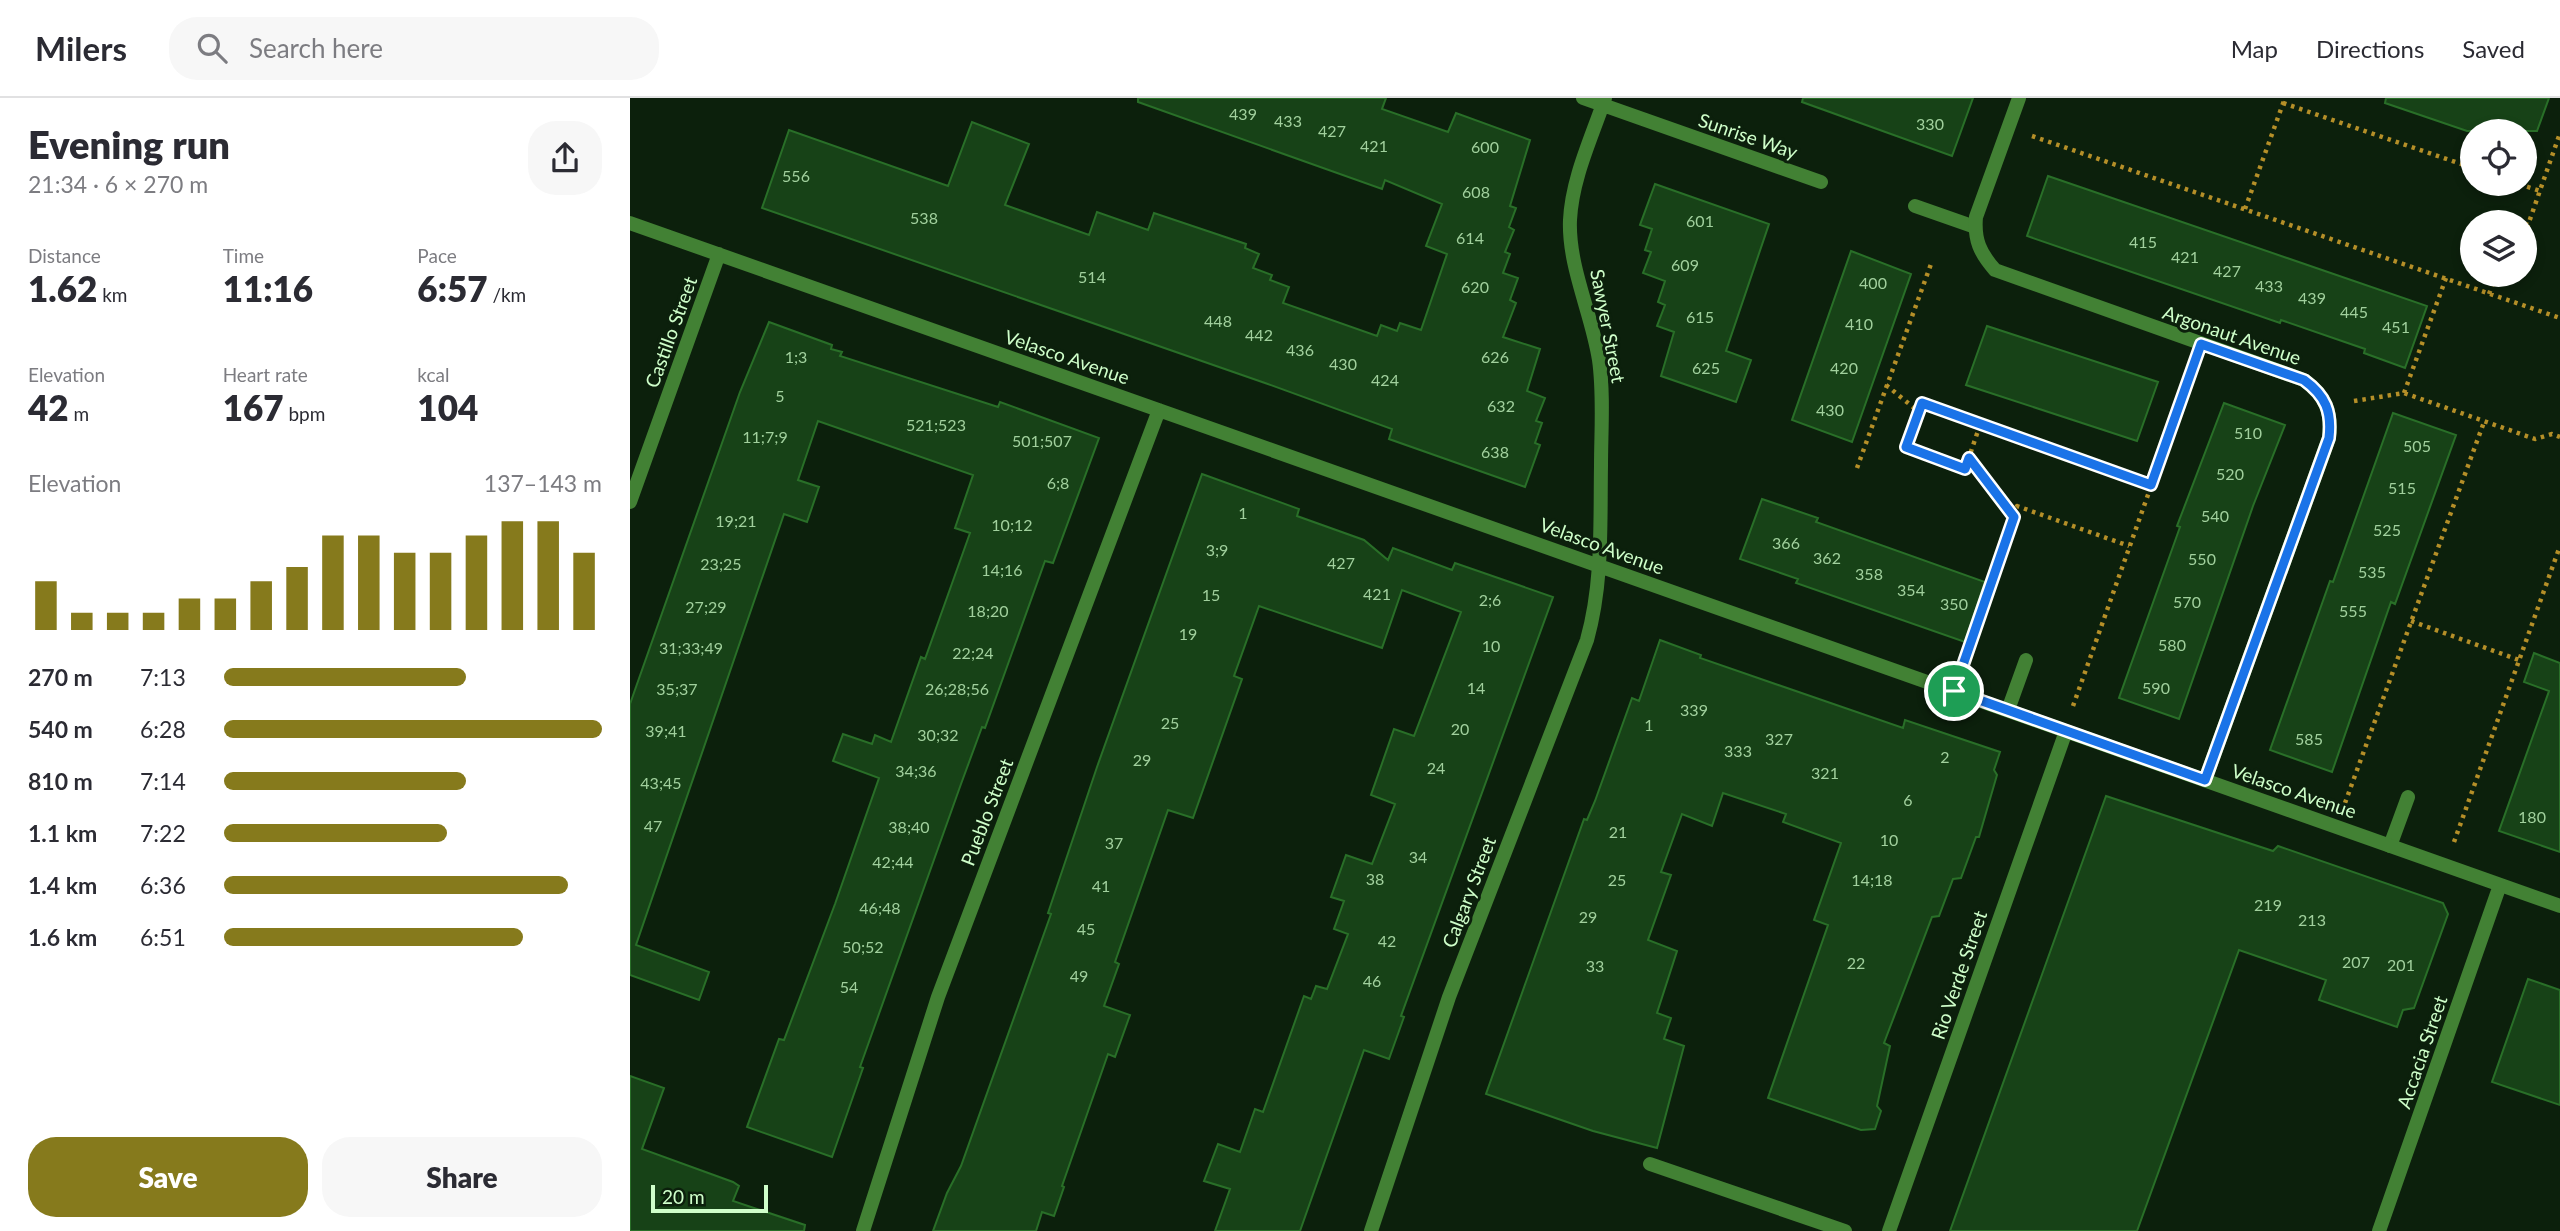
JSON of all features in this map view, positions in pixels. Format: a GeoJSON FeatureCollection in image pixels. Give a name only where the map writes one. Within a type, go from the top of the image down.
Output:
{"type":"FeatureCollection","features":[{"type":"Feature","properties":{"kind":"street","name":"Sunrise Way"},"geometry":{"type":"LineString","coordinates":[[1583,98],[1604,102],[1821,182]]}},
{"type":"Feature","properties":{"kind":"street"},"geometry":{"type":"LineString","coordinates":[[1915,206],[1975,227],[2019,98]]}},
{"type":"Feature","properties":{"kind":"street","name":"Sawyer Street"},"geometry":{"type":"LineString","coordinates":[[1600,566],[1602,393],[1599,360],[1573,248],[1570,221],[1574,187],[1604,102]]}},
{"type":"Feature","properties":{"kind":"street","name":"Velasco Avenue"},"geometry":{"type":"LineString","coordinates":[[630,223],[2560,906]]}},
{"type":"Feature","properties":{"kind":"street","name":"Argonaut Avenue"},"geometry":{"type":"LineString","coordinates":[[1975,227],[1975,237],[1982,256],[1995,270],[2304,380],[2318,390],[2328,405]]}},
{"type":"Feature","properties":{"kind":"street","name":"Castillo Street"},"geometry":{"type":"LineString","coordinates":[[630,502],[719,254]]}},
{"type":"Feature","properties":{"kind":"street"},"geometry":{"type":"LineString","coordinates":[[2205,780],[2329,438],[2331,420],[2328,405]]}},
{"type":"Feature","properties":{"kind":"street","name":"Pueblo Street"},"geometry":{"type":"LineString","coordinates":[[863,1231],[938,997],[1159,410]]}},
{"type":"Feature","properties":{"kind":"street","name":"Calgary Street"},"geometry":{"type":"LineString","coordinates":[[1371,1231],[1450,997],[1587,640],[1596,607],[1600,566]]}},
{"type":"Feature","properties":{"kind":"street"},"geometry":{"type":"LineString","coordinates":[[2008,710],[2026,660]]}},
{"type":"Feature","properties":{"kind":"street","name":"Rio Verde Street"},"geometry":{"type":"LineString","coordinates":[[1889,1231],[2066,731]]}},
{"type":"Feature","properties":{"kind":"street"},"geometry":{"type":"LineString","coordinates":[[2390,846],[2408,797]]}},
{"type":"Feature","properties":{"kind":"street","name":"Accacia Street"},"geometry":{"type":"LineString","coordinates":[[2379,1231],[2500,885]]}},
{"type":"Feature","properties":{"kind":"street"},"geometry":{"type":"LineString","coordinates":[[1650,1164],[1845,1231]]}},
{"type":"Feature","properties":{"kind":"path"},"geometry":{"type":"LineString","coordinates":[[2245,209],[2284,100],[2460,163]]}},
{"type":"Feature","properties":{"kind":"path"},"geometry":{"type":"LineString","coordinates":[[2008,128],[2560,318]]}},
{"type":"Feature","properties":{"kind":"path"},"geometry":{"type":"LineString","coordinates":[[2533,210],[2560,133]]}},
{"type":"Feature","properties":{"kind":"path"},"geometry":{"type":"LineString","coordinates":[[1857,468],[1931,264]]}},
{"type":"Feature","properties":{"kind":"path"},"geometry":{"type":"LineString","coordinates":[[2404,393],[2446,278]]}},
{"type":"Feature","properties":{"kind":"path"},"geometry":{"type":"LineString","coordinates":[[2489,294],[2492,287]]}},
{"type":"Feature","properties":{"kind":"path"},"geometry":{"type":"LineString","coordinates":[[2066,731],[2201,344]]}},
{"type":"Feature","properties":{"kind":"path"},"geometry":{"type":"LineString","coordinates":[[1886,385],[1919,412]]}},
{"type":"Feature","properties":{"kind":"path"},"geometry":{"type":"LineString","coordinates":[[2328,405],[2404,393],[2535,439],[2552,434],[2560,437]]}},
{"type":"Feature","properties":{"kind":"path"},"geometry":{"type":"LineString","coordinates":[[1980,425],[1965,469],[1906,447],[1922,403],[2151,485]]}},
{"type":"Feature","properties":{"kind":"path"},"geometry":{"type":"LineString","coordinates":[[2337,827],[2484,422]]}},
{"type":"Feature","properties":{"kind":"path"},"geometry":{"type":"LineString","coordinates":[[1969,458],[2014,517]]}},
{"type":"Feature","properties":{"kind":"path"},"geometry":{"type":"LineString","coordinates":[[1954,691],[2017,506],[2129,546]]}},
{"type":"Feature","properties":{"kind":"path"},"geometry":{"type":"LineString","coordinates":[[2446,866],[2560,546]]}},
{"type":"Feature","properties":{"kind":"path"},"geometry":{"type":"LineString","coordinates":[[2411,621],[2519,660]]}},
{"type":"Feature","properties":{"kind":"building"},"geometry":{"type":"Polygon","coordinates":[[[1138,98],[1386,98],[1382,109],[1448,132],[1456,113],[1530,140],[1510,206],[1516,208],[1509,227],[1514,230],[1505,252],[1510,254],[1503,273],[1518,278],[1510,300],[1516,303],[1503,337],[1540,349],[1527,391],[1545,398],[1536,421],[1542,423],[1535,443],[1540,445],[1525,487],[1389,439],[1392,429],[762,208],[789,130],[948,186],[972,122],[1029,144],[1005,205],[1089,235],[1097,212],[1148,230],[1154,213],[1246,244],[1245,248],[1259,254],[1253,268],[1272,275],[1270,280],[1289,287],[1283,303],[1377,336],[1381,325],[1397,331],[1400,323],[1421,330],[1447,254],[1426,246],[1442,204],[1385,180],[1382,189],[1138,102],[1138,98]]]}},
{"type":"Feature","properties":{"kind":"building"},"geometry":{"type":"Polygon","coordinates":[[[1803,98],[1973,98],[1952,156],[1802,102],[1803,98]]]}},
{"type":"Feature","properties":{"kind":"building"},"geometry":{"type":"Polygon","coordinates":[[[2386,98],[2549,98],[2537,131],[2537,119],[2460,119],[2460,129],[2385,103],[2386,98]]]}},
{"type":"Feature","properties":{"kind":"building"},"geometry":{"type":"Polygon","coordinates":[[[2048,176],[2427,306],[2405,368],[2364,353],[2365,349],[2281,320],[2280,323],[2027,236],[2048,176]]]}},
{"type":"Feature","properties":{"kind":"building"},"geometry":{"type":"Polygon","coordinates":[[[1655,184],[1769,224],[1726,351],[1751,360],[1736,402],[1661,376],[1674,332],[1657,326],[1665,305],[1658,302],[1665,281],[1643,273],[1651,252],[1645,250],[1652,229],[1640,225],[1655,184]]]}},
{"type":"Feature","properties":{"kind":"building"},"geometry":{"type":"Polygon","coordinates":[[[1851,251],[1911,274],[1852,442],[1792,420],[1851,251]]]}},
{"type":"Feature","properties":{"kind":"building"},"geometry":{"type":"Polygon","coordinates":[[[769,322],[832,345],[831,349],[842,352],[840,356],[998,407],[1000,402],[1099,438],[1053,563],[1045,561],[985,728],[982,727],[860,1067],[863,1068],[832,1157],[747,1127],[779,1039],[784,1040],[879,778],[833,761],[843,734],[872,744],[875,735],[891,742],[921,657],[925,659],[970,533],[955,528],[973,475],[818,421],[798,480],[819,487],[807,522],[784,514],[636,945],[709,972],[699,1000],[630,975],[630,704],[740,392],[769,322]]]}},
{"type":"Feature","properties":{"kind":"building"},"geometry":{"type":"Polygon","coordinates":[[[1987,326],[2158,382],[2137,441],[1966,385],[1987,326]]]}},
{"type":"Feature","properties":{"kind":"building"},"geometry":{"type":"Polygon","coordinates":[[[2224,403],[2285,425],[2253,506],[2179,719],[2119,698],[2180,527],[2177,526],[2224,403]]]}},
{"type":"Feature","properties":{"kind":"building"},"geometry":{"type":"Polygon","coordinates":[[[2393,413],[2456,435],[2395,604],[2391,602],[2332,772],[2270,750],[2393,413]]]}},
{"type":"Feature","properties":{"kind":"building"},"geometry":{"type":"Polygon","coordinates":[[[1202,474],[1299,509],[1297,516],[1364,540],[1388,560],[1393,548],[1452,570],[1455,563],[1553,597],[1401,1016],[1404,1017],[1389,1059],[1364,1050],[1300,1231],[1215,1231],[1230,1189],[1204,1181],[1218,1144],[1240,1152],[1255,1109],[1263,1112],[1304,996],[1311,999],[1316,986],[1327,989],[1348,934],[1334,929],[1344,901],[1331,897],[1346,855],[1372,864],[1395,804],[1371,795],[1394,729],[1414,736],[1461,612],[1402,590],[1382,648],[1259,606],[1234,676],[1242,679],[1193,818],[1168,810],[1115,962],[1119,964],[1104,1006],[1130,1015],[1115,1057],[1108,1054],[1054,1216],[1042,1212],[1036,1231],[933,1231],[947,1193],[961,1166],[1051,914],[1048,913],[1097,767],[1202,474]]]}},
{"type":"Feature","properties":{"kind":"building"},"geometry":{"type":"Polygon","coordinates":[[[1762,499],[1818,518],[1816,522],[1985,582],[1965,642],[1796,583],[1798,579],[1740,559],[1762,499]]]}},
{"type":"Feature","properties":{"kind":"building"},"geometry":{"type":"Polygon","coordinates":[[[1660,640],[1701,655],[1700,658],[1903,728],[1905,720],[2000,752],[1994,770],[1997,775],[1979,837],[1976,837],[1961,878],[1953,879],[1939,916],[1932,917],[1884,1043],[1890,1046],[1877,1106],[1881,1111],[1875,1129],[1861,1130],[1768,1098],[1828,925],[1814,920],[1841,843],[1783,822],[1786,814],[1723,793],[1712,826],[1682,814],[1661,872],[1671,875],[1648,940],[1677,951],[1657,1013],[1671,1018],[1664,1039],[1684,1046],[1657,1148],[1593,1131],[1486,1094],[1584,819],[1587,820],[1595,801],[1632,698],[1639,701],[1660,640]]]}},
{"type":"Feature","properties":{"kind":"building"},"geometry":{"type":"Polygon","coordinates":[[[2534,653],[2560,663],[2560,852],[2499,831],[2549,691],[2524,682],[2534,653]]]}},
{"type":"Feature","properties":{"kind":"building"},"geometry":{"type":"Polygon","coordinates":[[[2106,796],[2273,851],[2278,846],[2443,903],[2448,914],[2414,1008],[2403,1010],[2397,1027],[2319,1000],[2326,980],[2239,950],[2137,1231],[1950,1231],[2106,796]]]}},
{"type":"Feature","properties":{"kind":"building"},"geometry":{"type":"Polygon","coordinates":[[[2528,979],[2560,990],[2560,1105],[2492,1082],[2528,979]]]}},
{"type":"Feature","properties":{"kind":"building"},"geometry":{"type":"Polygon","coordinates":[[[630,1076],[664,1088],[642,1149],[733,1182],[739,1186],[733,1201],[805,1225],[804,1231],[630,1231],[630,1076]]]}},
{"type":"Feature","properties":{"kind":"route"},"geometry":{"type":"LineString","coordinates":[[2201,344],[2304,380],[2318,390],[2328,405],[2331,420],[2329,438],[2205,780],[1954,691],[2014,517],[1969,458],[1965,469],[1906,447],[1922,403],[2151,485],[2201,344]]}}]}
